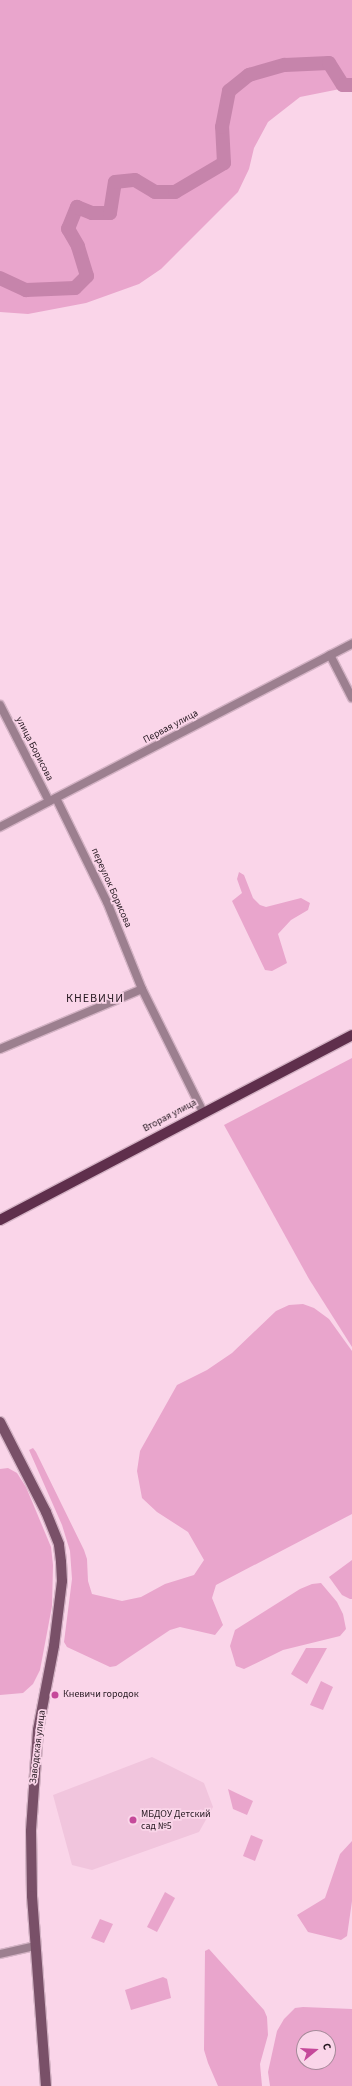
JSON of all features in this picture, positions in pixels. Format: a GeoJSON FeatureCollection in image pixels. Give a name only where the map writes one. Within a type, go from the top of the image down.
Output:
{"type":"FeatureCollection","features":[{"type":"Feature","properties":{"kind":"main road","name":"Вторая улица"},"geometry":{"type":"LineString","coordinates":[[0,1220],[352,1035]]}},
{"type":"Feature","properties":{"kind":"street","name":"Первая улица"},"geometry":{"type":"LineString","coordinates":[[0,827],[352,644]]}},
{"type":"Feature","properties":{"kind":"street"},"geometry":{"type":"LineString","coordinates":[[330,655],[352,698]]}},
{"type":"Feature","properties":{"kind":"street","name":"улица Борисова"},"geometry":{"type":"LineString","coordinates":[[0,705],[53,800]]}},
{"type":"Feature","properties":{"kind":"street","name":"переулок Борисова"},"geometry":{"type":"LineString","coordinates":[[53,800],[107,902],[142,989],[203,1112]]}},
{"type":"Feature","properties":{"kind":"street"},"geometry":{"type":"LineString","coordinates":[[0,1049],[142,989]]}},
{"type":"Feature","properties":{"kind":"street","name":"Заводская улица"},"geometry":{"type":"LineString","coordinates":[[0,1422],[46,1512],[59,1545],[62,1568],[54,1646],[38,1730],[35,1757],[31,1848],[46,2086]]}},
{"type":"Feature","properties":{"kind":"street"},"geometry":{"type":"LineString","coordinates":[[0,1954],[36,1946]]}},
{"type":"Feature","properties":{"kind":"shaded area"},"geometry":{"type":"Polygon","coordinates":[[[0,0],[352,0],[352,89],[340,89],[300,97],[268,122],[254,148],[249,169],[238,192],[161,269],[139,284],[86,303],[28,314],[0,312],[0,0]]]}},
{"type":"Feature","properties":{"kind":"shaded area"},"geometry":{"type":"Polygon","coordinates":[[[239,872],[244,875],[253,898],[260,905],[266,907],[301,898],[310,903],[308,910],[291,920],[278,934],[287,963],[272,971],[265,970],[232,901],[242,893],[237,879],[239,872]]]}},
{"type":"Feature","properties":{"kind":"shaded area"},"geometry":{"type":"Polygon","coordinates":[[[352,1058],[352,1347],[309,1279],[224,1125],[352,1058]]]}},
{"type":"Feature","properties":{"kind":"shaded area"},"geometry":{"type":"Polygon","coordinates":[[[303,1304],[314,1308],[329,1319],[352,1351],[352,1514],[216,1585],[212,1598],[223,1625],[215,1635],[180,1627],[170,1630],[116,1666],[110,1667],[67,1647],[64,1642],[72,1579],[70,1551],[62,1525],[29,1450],[33,1448],[36,1452],[84,1550],[87,1559],[88,1581],[92,1594],[122,1601],[141,1597],[165,1584],[194,1575],[204,1560],[188,1532],[157,1512],[142,1498],[137,1471],[140,1451],[177,1385],[207,1370],[232,1353],[276,1311],[289,1305],[303,1304]]]}},
{"type":"Feature","properties":{"kind":"shaded area"},"geometry":{"type":"Polygon","coordinates":[[[8,1468],[17,1473],[26,1487],[51,1547],[53,1565],[52,1606],[40,1670],[33,1684],[23,1693],[0,1695],[0,1469],[8,1468]]]}},
{"type":"Feature","properties":{"kind":"shaded area"},"geometry":{"type":"Polygon","coordinates":[[[352,1560],[352,1599],[350,1599],[342,1595],[329,1577],[352,1560]]]}},
{"type":"Feature","properties":{"kind":"shaded area"},"geometry":{"type":"Polygon","coordinates":[[[321,1583],[337,1602],[343,1614],[346,1629],[340,1636],[283,1650],[244,1669],[236,1666],[230,1646],[235,1630],[300,1589],[312,1584],[321,1583]]]}},
{"type":"Feature","properties":{"kind":"shaded area"},"geometry":{"type":"Polygon","coordinates":[[[306,1648],[327,1648],[307,1684],[291,1674],[306,1648]]]}},
{"type":"Feature","properties":{"kind":"shaded area"},"geometry":{"type":"Polygon","coordinates":[[[321,1681],[333,1687],[323,1710],[310,1705],[321,1681]]]}},
{"type":"Feature","properties":{"kind":"shaded area","name":"МБДОУ Детский сад №5"},"geometry":{"type":"Polygon","coordinates":[[[152,1757],[204,1783],[213,1807],[199,1832],[92,1870],[72,1865],[53,1795],[152,1757]]]}},
{"type":"Feature","properties":{"kind":"shaded area"},"geometry":{"type":"Polygon","coordinates":[[[228,1789],[253,1801],[247,1815],[233,1809],[228,1789]]]}},
{"type":"Feature","properties":{"kind":"shaded area"},"geometry":{"type":"Polygon","coordinates":[[[251,1835],[263,1840],[255,1861],[243,1856],[251,1835]]]}},
{"type":"Feature","properties":{"kind":"shaded area"},"geometry":{"type":"Polygon","coordinates":[[[352,1841],[352,1901],[347,1936],[341,1940],[308,1932],[297,1915],[325,1898],[340,1854],[352,1841]]]}},
{"type":"Feature","properties":{"kind":"shaded area"},"geometry":{"type":"Polygon","coordinates":[[[165,1892],[175,1898],[157,1932],[147,1927],[165,1892]]]}},
{"type":"Feature","properties":{"kind":"shaded area"},"geometry":{"type":"Polygon","coordinates":[[[100,1919],[113,1924],[104,1943],[91,1938],[100,1919]]]}},
{"type":"Feature","properties":{"kind":"shaded area"},"geometry":{"type":"Polygon","coordinates":[[[209,1949],[264,2010],[267,2017],[268,2035],[260,2064],[262,2086],[218,2086],[208,2063],[204,2050],[205,1951],[209,1949]]]}},
{"type":"Feature","properties":{"kind":"shaded area"},"geometry":{"type":"Polygon","coordinates":[[[163,1977],[167,1979],[171,1998],[131,2010],[125,1990],[163,1977]]]}},
{"type":"Feature","properties":{"kind":"shaded area"},"geometry":{"type":"Polygon","coordinates":[[[295,2008],[352,2009],[352,2086],[270,2086],[268,2072],[277,2031],[284,2019],[295,2008]]]}},
{"type":"Feature","properties":{"kind":"waterway"},"geometry":{"type":"LineString","coordinates":[[0,278],[26,290],[75,288],[87,276],[78,246],[68,229],[77,207],[92,213],[110,213],[115,182],[135,180],[155,192],[175,192],[224,163],[222,127],[229,91],[249,75],[285,65],[329,63],[343,85],[352,85]]}},
{"type":"Feature","properties":{"kind":"place","name":"Кневичи городок"},"geometry":{"type":"Point","coordinates":[55,1695]}},
{"type":"Feature","properties":{"kind":"place","name":"МБДОУ Детский сад №5"},"geometry":{"type":"Point","coordinates":[133,1820]}},
{"type":"Feature","properties":{"kind":"district","name":"КНЕВИЧИ"},"geometry":{"type":"Point","coordinates":[95,999]}}]}
